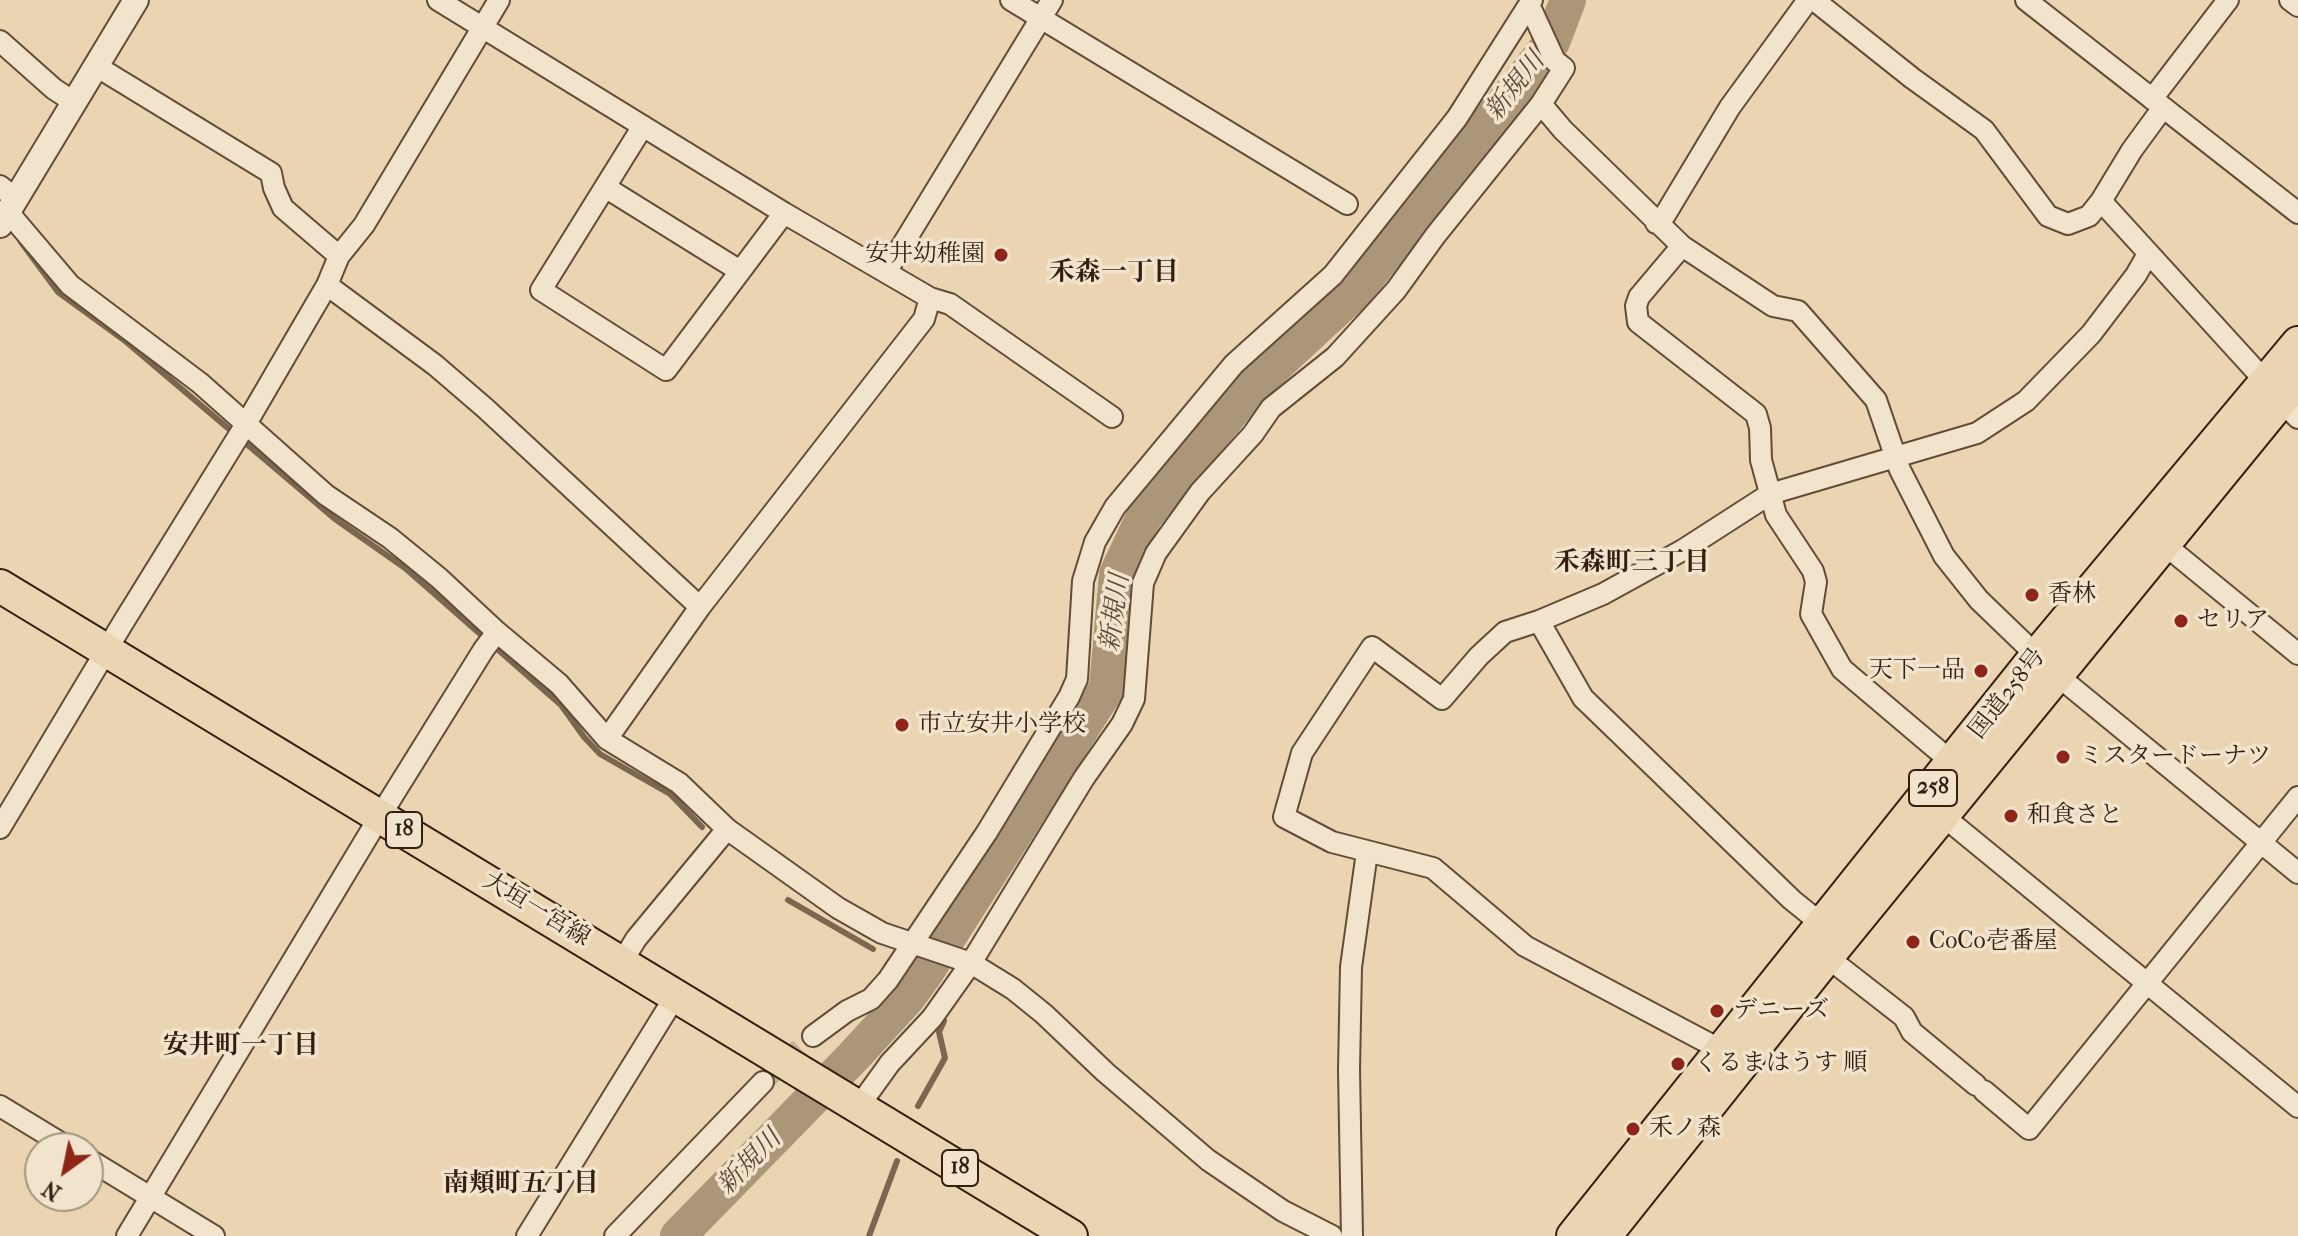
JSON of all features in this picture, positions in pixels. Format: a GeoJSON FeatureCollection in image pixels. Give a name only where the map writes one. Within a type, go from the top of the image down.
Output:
{"type":"FeatureCollection","features":[{"type":"Feature","properties":{"kind":"main road","name":"国道258号"},"geometry":{"type":"LineString","coordinates":[[1573,1236],[1953,763],[2165,545],[2286,395],[2298,343]]}},
{"type":"Feature","properties":{"kind":"main road","name":"国道258号"},"geometry":{"type":"LineString","coordinates":[[1605,1236],[1943,816],[2048,665],[2286,395]]}},
{"type":"Feature","properties":{"kind":"main road","name":"大垣一宮線"},"geometry":{"type":"LineString","coordinates":[[0,586],[1071,1236]]}},
{"type":"Feature","properties":{"kind":"street"},"geometry":{"type":"LineString","coordinates":[[136,0],[6,206],[70,285],[200,383],[241,432],[390,538],[439,578],[491,640],[559,684],[607,739],[679,783],[727,829],[838,908],[882,933],[968,961],[1013,989],[1208,1160],[1283,1211],[1332,1236]]}},
{"type":"Feature","properties":{"kind":"street"},"geometry":{"type":"LineString","coordinates":[[438,0],[784,213],[930,298],[950,304],[1112,417]]}},
{"type":"Feature","properties":{"kind":"street"},"geometry":{"type":"LineString","coordinates":[[0,828],[241,432],[327,285],[339,256],[364,225],[499,0]]}},
{"type":"Feature","properties":{"kind":"street"},"geometry":{"type":"LineString","coordinates":[[1011,0],[1046,9],[1347,204]]}},
{"type":"Feature","properties":{"kind":"street"},"geometry":{"type":"LineString","coordinates":[[1656,223],[1665,215],[1730,107],[1808,0]]}},
{"type":"Feature","properties":{"kind":"street"},"geometry":{"type":"LineString","coordinates":[[1814,0],[1912,78],[1984,130],[2048,216],[2068,224],[2089,216],[2101,201],[2157,104],[2228,0]]}},
{"type":"Feature","properties":{"kind":"street"},"geometry":{"type":"LineString","coordinates":[[2026,0],[2298,213]]}},
{"type":"Feature","properties":{"kind":"street"},"geometry":{"type":"LineString","coordinates":[[2290,0],[2298,6]]}},
{"type":"Feature","properties":{"kind":"street"},"geometry":{"type":"LineString","coordinates":[[853,1103],[932,1018],[1084,778],[1122,724],[1134,699],[1143,583],[1156,553],[1200,492],[1253,434],[1271,408],[1335,357],[1396,290],[1435,236],[1541,104],[1564,68],[1555,61],[1531,6]]}},
{"type":"Feature","properties":{"kind":"street"},"geometry":{"type":"LineString","coordinates":[[813,1036],[847,1011],[871,999],[917,944],[1073,688],[1077,679],[1083,581],[1095,542],[1115,507],[1234,364],[1333,275],[1457,118],[1531,6]]}},
{"type":"Feature","properties":{"kind":"street"},"geometry":{"type":"LineString","coordinates":[[886,272],[1046,9]]}},
{"type":"Feature","properties":{"kind":"street"},"geometry":{"type":"LineString","coordinates":[[0,41],[54,89],[74,102]]}},
{"type":"Feature","properties":{"kind":"street"},"geometry":{"type":"LineString","coordinates":[[96,66],[271,173],[283,208],[339,256]]}},
{"type":"Feature","properties":{"kind":"street"},"geometry":{"type":"LineString","coordinates":[[1541,104],[1563,130],[1682,246],[1773,306],[1798,311],[1876,400],[1894,456],[1944,556],[1979,600],[2048,665],[2298,873]]}},
{"type":"Feature","properties":{"kind":"street"},"geometry":{"type":"LineString","coordinates":[[643,126],[541,290],[666,370],[784,213]]}},
{"type":"Feature","properties":{"kind":"street"},"geometry":{"type":"LineString","coordinates":[[605,187],[740,271]]}},
{"type":"Feature","properties":{"kind":"street"},"geometry":{"type":"LineString","coordinates":[[2101,201],[2148,254],[2286,395]]}},
{"type":"Feature","properties":{"kind":"street"},"geometry":{"type":"LineString","coordinates":[[1682,246],[1639,297],[1636,306],[1638,322],[1756,414],[1760,428],[1761,460],[1776,515],[1813,571],[1816,582],[1811,614],[1842,669],[1953,763]]}},
{"type":"Feature","properties":{"kind":"street"},"geometry":{"type":"LineString","coordinates":[[1720,1053],[1708,1043],[1525,946],[1433,868],[1332,842],[1284,817],[1302,753],[1372,647],[1442,699],[1479,656],[1505,632],[1539,621],[1630,580],[1770,494],[1977,433],[2026,401],[2091,334],[2136,275],[2148,254]]}},
{"type":"Feature","properties":{"kind":"street"},"geometry":{"type":"LineString","coordinates":[[327,285],[465,391],[700,607]]}},
{"type":"Feature","properties":{"kind":"street"},"geometry":{"type":"LineString","coordinates":[[607,739],[700,607],[924,319],[930,298]]}},
{"type":"Feature","properties":{"kind":"street"},"geometry":{"type":"LineString","coordinates":[[2165,545],[2298,654]]}},
{"type":"Feature","properties":{"kind":"street"},"geometry":{"type":"LineString","coordinates":[[1539,621],[1583,698],[1792,900],[1823,925]]}},
{"type":"Feature","properties":{"kind":"street"},"geometry":{"type":"LineString","coordinates":[[127,1236],[380,816],[491,640]]}},
{"type":"Feature","properties":{"kind":"street"},"geometry":{"type":"LineString","coordinates":[[1827,957],[1904,1017],[1912,1032],[2029,1129],[2298,797]]}},
{"type":"Feature","properties":{"kind":"street"},"geometry":{"type":"LineString","coordinates":[[1943,816],[2298,1107]]}},
{"type":"Feature","properties":{"kind":"street"},"geometry":{"type":"LineString","coordinates":[[622,962],[636,939],[727,829]]}},
{"type":"Feature","properties":{"kind":"street"},"geometry":{"type":"LineString","coordinates":[[1352,1236],[1351,967],[1367,852]]}},
{"type":"Feature","properties":{"kind":"street"},"geometry":{"type":"LineString","coordinates":[[527,1236],[676,995]]}},
{"type":"Feature","properties":{"kind":"street"},"geometry":{"type":"LineString","coordinates":[[615,1236],[763,1082]]}},
{"type":"Feature","properties":{"kind":"street"},"geometry":{"type":"LineString","coordinates":[[0,1106],[43,1132]]}},
{"type":"Feature","properties":{"kind":"street"},"geometry":{"type":"LineString","coordinates":[[104,1169],[214,1236]]}},
{"type":"Feature","properties":{"kind":"waterway","name":"新規川"},"geometry":{"type":"LineString","coordinates":[[678,1236],[908,997],[1107,688],[1117,574],[1144,517],[1251,388],[1356,291],[1552,42],[1568,0]]}},
{"type":"Feature","properties":{"kind":"waterway"},"geometry":{"type":"LineString","coordinates":[[21,242],[58,292],[124,340],[335,519],[405,568],[561,705],[600,754],[670,794],[702,827]]}},
{"type":"Feature","properties":{"kind":"waterway"},"geometry":{"type":"LineString","coordinates":[[788,900],[873,949]]}},
{"type":"Feature","properties":{"kind":"waterway"},"geometry":{"type":"LineString","coordinates":[[918,1106],[945,1058],[939,1032],[944,1021]]}},
{"type":"Feature","properties":{"kind":"waterway"},"geometry":{"type":"LineString","coordinates":[[869,1236],[897,1161]]}},
{"type":"Feature","properties":{"kind":"tunnel"},"geometry":{"type":"LineString","coordinates":[[763,1082],[813,1036]]}},
{"type":"Feature","properties":{"kind":"place","name":"安井幼稚園"},"geometry":{"type":"Point","coordinates":[1001,255]}},
{"type":"Feature","properties":{"kind":"place","name":"香林"},"geometry":{"type":"Point","coordinates":[2032,595]}},
{"type":"Feature","properties":{"kind":"place","name":"セリア"},"geometry":{"type":"Point","coordinates":[2181,621]}},
{"type":"Feature","properties":{"kind":"place","name":"天下一品"},"geometry":{"type":"Point","coordinates":[1981,671]}},
{"type":"Feature","properties":{"kind":"place","name":"市立安井小学校"},"geometry":{"type":"Point","coordinates":[902,725]}},
{"type":"Feature","properties":{"kind":"place","name":"ミスタードーナツ"},"geometry":{"type":"Point","coordinates":[2063,757]}},
{"type":"Feature","properties":{"kind":"place","name":"和食さと"},"geometry":{"type":"Point","coordinates":[2011,816]}},
{"type":"Feature","properties":{"kind":"place","name":"CoCo壱番屋"},"geometry":{"type":"Point","coordinates":[1913,942]}},
{"type":"Feature","properties":{"kind":"place","name":"デニーズ"},"geometry":{"type":"Point","coordinates":[1717,1011]}},
{"type":"Feature","properties":{"kind":"place","name":"くるまはうす 順"},"geometry":{"type":"Point","coordinates":[1678,1064]}},
{"type":"Feature","properties":{"kind":"place","name":"禾ノ森"},"geometry":{"type":"Point","coordinates":[1633,1129]}},
{"type":"Feature","properties":{"kind":"district","name":"禾森一丁目"},"geometry":{"type":"Point","coordinates":[1114,274]}},
{"type":"Feature","properties":{"kind":"district","name":"禾森町三丁目"},"geometry":{"type":"Point","coordinates":[1632,564]}},
{"type":"Feature","properties":{"kind":"district","name":"安井町一丁目"},"geometry":{"type":"Point","coordinates":[241,1047]}},
{"type":"Feature","properties":{"kind":"district","name":"南頬町五丁目"},"geometry":{"type":"Point","coordinates":[521,1185]}}]}
